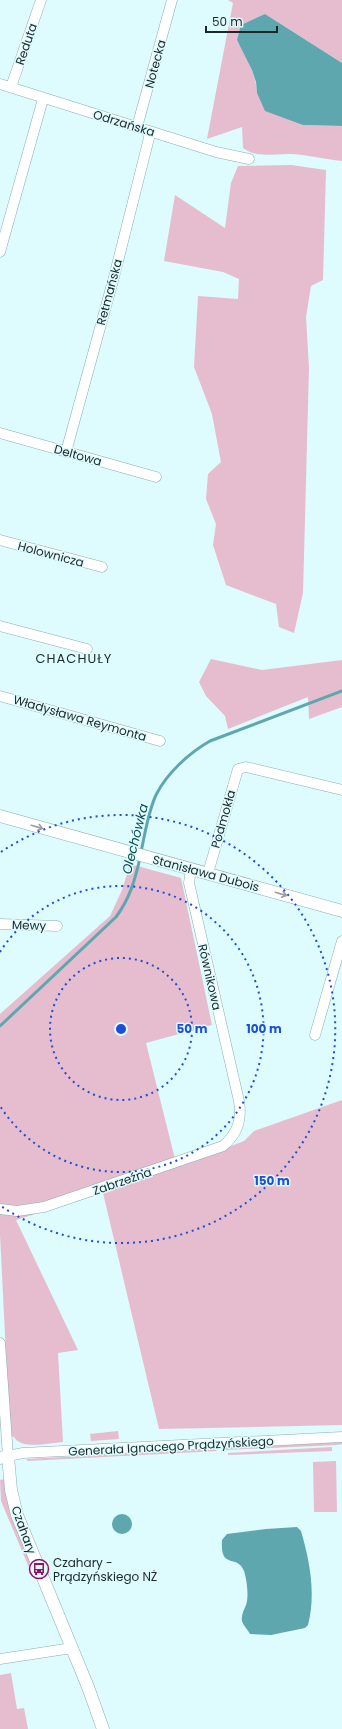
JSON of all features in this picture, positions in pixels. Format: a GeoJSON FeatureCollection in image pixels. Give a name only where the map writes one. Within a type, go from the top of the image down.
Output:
{"type":"FeatureCollection","features":[{"type":"Feature","properties":{"kind":"street","name":"Reduta"},"geometry":{"type":"LineString","coordinates":[[11,88],[41,0]]}},
{"type":"Feature","properties":{"kind":"street","name":"Notecka"},"geometry":{"type":"LineString","coordinates":[[137,127],[172,0]]}},
{"type":"Feature","properties":{"kind":"street","name":"Odrzańska"},"geometry":{"type":"LineString","coordinates":[[0,84],[43,99],[216,152],[249,159]]}},
{"type":"Feature","properties":{"kind":"street"},"geometry":{"type":"LineString","coordinates":[[0,252],[43,99]]}},
{"type":"Feature","properties":{"kind":"street","name":"Retmańska"},"geometry":{"type":"LineString","coordinates":[[66,452],[114,278],[149,138],[148,131]]}},
{"type":"Feature","properties":{"kind":"street","name":"Deltowa"},"geometry":{"type":"LineString","coordinates":[[0,433],[156,477]]}},
{"type":"Feature","properties":{"kind":"street","name":"Holownicza"},"geometry":{"type":"LineString","coordinates":[[0,540],[102,567]]}},
{"type":"Feature","properties":{"kind":"street"},"geometry":{"type":"LineString","coordinates":[[0,626],[88,649]]}},
{"type":"Feature","properties":{"kind":"street","name":"Władysława Reymonta"},"geometry":{"type":"LineString","coordinates":[[0,696],[160,741]]}},
{"type":"Feature","properties":{"kind":"street","name":"Podmokła"},"geometry":{"type":"LineString","coordinates":[[208,873],[236,773],[242,767],[342,790]]}},
{"type":"Feature","properties":{"kind":"street","name":"Stanisława Dubois"},"geometry":{"type":"LineString","coordinates":[[0,816],[132,854],[208,873],[342,911]]}},
{"type":"Feature","properties":{"kind":"street","name":"Równikowa"},"geometry":{"type":"LineString","coordinates":[[191,869],[188,883],[239,1105],[240,1115],[237,1131]]}},
{"type":"Feature","properties":{"kind":"street","name":"Mewy"},"geometry":{"type":"LineString","coordinates":[[0,924],[57,926]]}},
{"type":"Feature","properties":{"kind":"street"},"geometry":{"type":"LineString","coordinates":[[315,1036],[342,941]]}},
{"type":"Feature","properties":{"kind":"street","name":"Zabrzeźna"},"geometry":{"type":"LineString","coordinates":[[0,1209],[17,1211],[32,1209],[64,1200],[223,1146],[237,1131]]}},
{"type":"Feature","properties":{"kind":"street","name":"Czahary"},"geometry":{"type":"LineString","coordinates":[[0,1343],[4,1457],[17,1515],[88,1687],[103,1729]]}},
{"type":"Feature","properties":{"kind":"street","name":"Generała Ignacego Prądzyńskiego"},"geometry":{"type":"LineString","coordinates":[[4,1457],[23,1453],[342,1437]]}},
{"type":"Feature","properties":{"kind":"street"},"geometry":{"type":"LineString","coordinates":[[0,1659],[72,1648]]}},
{"type":"Feature","properties":{"kind":"shaded area"},"geometry":{"type":"Polygon","coordinates":[[[228,0],[342,0],[342,63],[265,14],[237,40],[255,79],[257,93],[303,125],[342,126],[342,161],[298,155],[266,155],[254,153],[243,148],[242,127],[207,139],[233,3],[228,0]]]}},
{"type":"Feature","properties":{"kind":"shaded area"},"geometry":{"type":"Polygon","coordinates":[[[291,165],[326,170],[323,280],[311,286],[306,317],[309,368],[303,593],[294,633],[279,627],[276,604],[226,585],[213,545],[216,524],[206,499],[208,474],[221,462],[212,414],[194,367],[198,296],[238,299],[239,279],[223,272],[164,261],[175,195],[225,228],[231,183],[238,166],[291,165]]]}},
{"type":"Feature","properties":{"kind":"shaded area"},"geometry":{"type":"Polygon","coordinates":[[[211,659],[262,670],[342,660],[342,707],[309,719],[308,697],[228,729],[225,716],[206,696],[199,682],[211,659]]]}},
{"type":"Feature","properties":{"kind":"shaded area"},"geometry":{"type":"Polygon","coordinates":[[[130,864],[181,878],[212,1025],[146,1043],[177,1167],[244,1141],[254,1131],[342,1100],[342,1425],[159,1429],[103,1193],[16,1220],[78,1350],[58,1353],[63,1442],[29,1445],[10,1436],[0,1234],[0,1014],[110,916],[122,890],[130,864]]]}},
{"type":"Feature","properties":{"kind":"shaded area"},"geometry":{"type":"Polygon","coordinates":[[[118,1431],[119,1439],[91,1441],[90,1434],[118,1431]]]}},
{"type":"Feature","properties":{"kind":"shaded area"},"geometry":{"type":"Polygon","coordinates":[[[342,1442],[342,1444],[337,1445],[224,1450],[226,1448],[342,1442]]]}},
{"type":"Feature","properties":{"kind":"shaded area"},"geometry":{"type":"Polygon","coordinates":[[[332,1447],[332,1451],[228,1455],[228,1453],[332,1447]]]}},
{"type":"Feature","properties":{"kind":"shaded area"},"geometry":{"type":"Polygon","coordinates":[[[215,1449],[217,1451],[28,1461],[26,1459],[215,1449]]]}},
{"type":"Feature","properties":{"kind":"shaded area"},"geometry":{"type":"Polygon","coordinates":[[[336,1461],[337,1512],[314,1512],[313,1462],[336,1461]]]}},
{"type":"Feature","properties":{"kind":"shaded area"},"geometry":{"type":"Polygon","coordinates":[[[5,1479],[31,1561],[29,1562],[32,1569],[30,1570],[1,1501],[0,1480],[5,1479]]]}},
{"type":"Feature","properties":{"kind":"shaded area"},"geometry":{"type":"Polygon","coordinates":[[[11,1673],[17,1709],[24,1708],[28,1729],[0,1729],[0,1675],[11,1673]]]}},
{"type":"Feature","properties":{"kind":"water"},"geometry":{"type":"Polygon","coordinates":[[[265,14],[342,63],[342,126],[303,125],[265,111],[257,93],[256,82],[252,70],[237,40],[241,25],[265,14]]]}},
{"type":"Feature","properties":{"kind":"water"},"geometry":{"type":"Polygon","coordinates":[[[122,1514],[129,1517],[132,1524],[129,1531],[122,1534],[115,1531],[112,1524],[115,1517],[122,1514]]]}},
{"type":"Feature","properties":{"kind":"water"},"geometry":{"type":"Polygon","coordinates":[[[297,1527],[301,1531],[311,1578],[312,1602],[308,1625],[305,1628],[271,1635],[250,1634],[242,1621],[242,1615],[247,1598],[247,1584],[244,1571],[237,1563],[226,1559],[222,1549],[222,1540],[227,1534],[297,1527]]]}},
{"type":"Feature","properties":{"kind":"waterway","name":"Olechówka"},"geometry":{"type":"LineString","coordinates":[[141,852],[149,816],[156,795],[172,771],[194,751],[210,741],[342,691]]}},
{"type":"Feature","properties":{"kind":"waterway","name":"Olechówka"},"geometry":{"type":"LineString","coordinates":[[0,1026],[116,917],[125,903],[131,889],[140,858]]}},
{"type":"Feature","properties":{"kind":"place","name":"Czahary - Prądzyńskiego NŻ"},"geometry":{"type":"Point","coordinates":[39,1569]}},
{"type":"Feature","properties":{"kind":"district","name":"CHACHUŁY"},"geometry":{"type":"Point","coordinates":[74,658]}}]}
